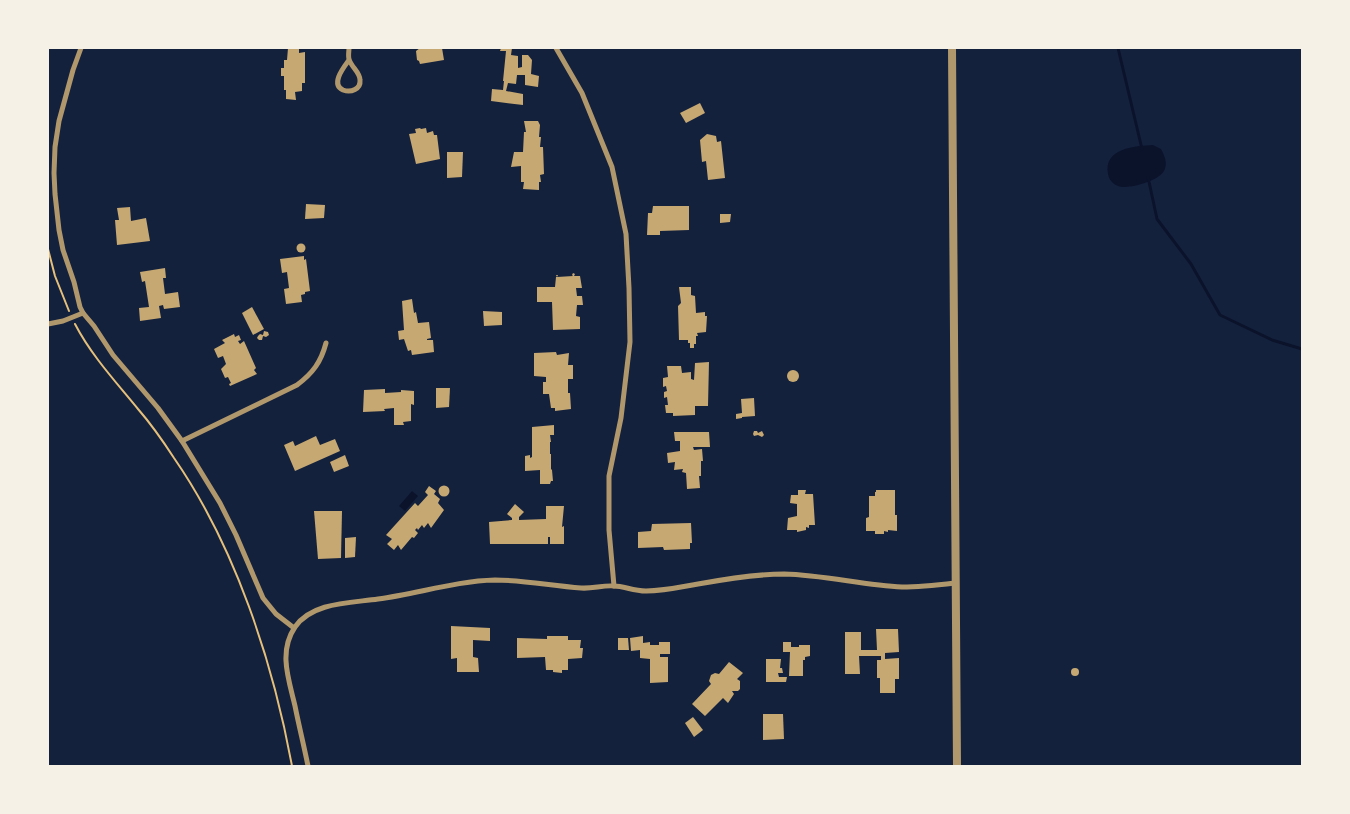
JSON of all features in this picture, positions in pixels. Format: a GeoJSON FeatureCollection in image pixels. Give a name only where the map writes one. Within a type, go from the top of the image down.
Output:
{"type":"FeatureCollection","features":[{"type":"Feature","properties":{"kind":"street"},"geometry":{"type":"LineString","coordinates":[[81,48],[72,70],[59,121],[54,173],[59,230],[82,313],[182,441],[220,503],[263,598],[276,614],[294,628]]}},
{"type":"Feature","properties":{"kind":"street"},"geometry":{"type":"LineString","coordinates":[[349,48],[349,60],[338,77],[339,86],[346,91],[354,90],[360,85],[359,75],[349,60]]}},
{"type":"Feature","properties":{"kind":"street"},"geometry":{"type":"LineString","coordinates":[[556,48],[582,93],[612,166],[626,234],[630,342],[621,418],[610,476],[609,530],[614,586]]}},
{"type":"Feature","properties":{"kind":"street"},"geometry":{"type":"LineString","coordinates":[[952,48],[957,766]]}},
{"type":"Feature","properties":{"kind":"street"},"geometry":{"type":"LineString","coordinates":[[48,324],[72,318],[82,313]]}},
{"type":"Feature","properties":{"kind":"street"},"geometry":{"type":"LineString","coordinates":[[182,441],[297,385],[318,365],[326,343]]}},
{"type":"Feature","properties":{"kind":"street"},"geometry":{"type":"LineString","coordinates":[[308,766],[286,672],[288,644],[294,628],[300,622],[308,615],[330,606],[475,581],[512,580],[583,589],[614,586],[634,591],[662,590],[781,574],[902,586],[955,583]]}},
{"type":"Feature","properties":{"kind":"path"},"geometry":{"type":"LineString","coordinates":[[48,249],[55,276],[80,333],[174,458],[217,533],[239,581],[255,624],[285,727],[292,766]]}},
{"type":"Feature","properties":{"kind":"water"},"geometry":{"type":"Polygon","coordinates":[[[1153,145],[1161,149],[1165,157],[1166,166],[1161,175],[1142,184],[1128,187],[1118,186],[1112,182],[1108,174],[1108,165],[1110,159],[1115,154],[1138,146],[1153,145]]]}},
{"type":"Feature","properties":{"kind":"water"},"geometry":{"type":"Polygon","coordinates":[[[412,491],[418,496],[405,511],[399,506],[412,491]]]}},
{"type":"Feature","properties":{"kind":"building"},"geometry":{"type":"Polygon","coordinates":[[[288,48],[299,48],[299,53],[305,52],[305,83],[302,83],[302,91],[295,92],[296,100],[286,99],[284,76],[281,76],[284,60],[287,60],[288,48]]]}},
{"type":"Feature","properties":{"kind":"building"},"geometry":{"type":"Polygon","coordinates":[[[420,48],[442,48],[444,60],[420,64],[417,60],[416,51],[420,48]]]}},
{"type":"Feature","properties":{"kind":"building"},"geometry":{"type":"Polygon","coordinates":[[[501,48],[512,48],[511,55],[518,56],[518,68],[522,67],[522,55],[528,55],[532,60],[531,74],[539,76],[538,87],[525,85],[525,75],[517,75],[516,84],[508,83],[506,91],[523,94],[523,105],[491,101],[492,89],[503,90],[506,51],[500,51],[501,48]]]}},
{"type":"Feature","properties":{"kind":"building"},"geometry":{"type":"Polygon","coordinates":[[[700,103],[705,113],[686,123],[680,113],[700,103]]]}},
{"type":"Feature","properties":{"kind":"building"},"geometry":{"type":"Polygon","coordinates":[[[524,121],[538,121],[540,125],[539,137],[541,137],[540,147],[543,147],[544,174],[540,175],[539,190],[523,189],[524,182],[521,182],[521,166],[511,167],[514,152],[523,152],[524,132],[526,132],[524,121]]]}},
{"type":"Feature","properties":{"kind":"building"},"geometry":{"type":"Polygon","coordinates":[[[426,128],[427,133],[433,131],[434,135],[437,135],[440,159],[416,164],[409,134],[416,133],[415,129],[426,128]]]}},
{"type":"Feature","properties":{"kind":"building"},"geometry":{"type":"Polygon","coordinates":[[[707,134],[716,136],[717,142],[721,141],[725,178],[708,180],[706,161],[702,162],[700,140],[707,134]]]}},
{"type":"Feature","properties":{"kind":"building"},"geometry":{"type":"Polygon","coordinates":[[[447,152],[463,152],[462,177],[447,178],[447,152]]]}},
{"type":"Feature","properties":{"kind":"building"},"geometry":{"type":"Polygon","coordinates":[[[306,204],[325,205],[324,218],[305,219],[306,204]]]}},
{"type":"Feature","properties":{"kind":"building"},"geometry":{"type":"Polygon","coordinates":[[[653,206],[689,206],[689,230],[660,231],[660,235],[647,235],[648,213],[652,213],[653,206]]]}},
{"type":"Feature","properties":{"kind":"building"},"geometry":{"type":"Polygon","coordinates":[[[130,207],[131,221],[146,218],[150,241],[117,245],[115,220],[119,220],[117,208],[130,207]]]}},
{"type":"Feature","properties":{"kind":"building"},"geometry":{"type":"Polygon","coordinates":[[[720,214],[731,214],[730,222],[720,223],[720,214]]]}},
{"type":"Feature","properties":{"kind":"building"},"geometry":{"type":"Polygon","coordinates":[[[301,243],[306,248],[301,253],[296,248],[301,243]]]}},
{"type":"Feature","properties":{"kind":"building"},"geometry":{"type":"Polygon","coordinates":[[[304,256],[310,291],[301,295],[302,302],[286,304],[284,289],[289,288],[287,272],[282,273],[280,259],[304,256]]]}},
{"type":"Feature","properties":{"kind":"building"},"geometry":{"type":"Polygon","coordinates":[[[165,268],[166,278],[163,278],[165,294],[178,292],[180,307],[164,309],[163,305],[159,306],[161,318],[140,321],[139,308],[149,307],[145,281],[142,282],[140,272],[165,268]]]}},
{"type":"Feature","properties":{"kind":"building"},"geometry":{"type":"Polygon","coordinates":[[[573,273],[575,274],[574,276],[580,276],[582,288],[576,288],[577,296],[582,296],[583,305],[577,305],[576,316],[580,317],[580,329],[553,330],[552,302],[537,302],[537,287],[555,287],[556,277],[573,276],[573,273]]]}},
{"type":"Feature","properties":{"kind":"building"},"geometry":{"type":"Polygon","coordinates":[[[679,287],[691,287],[691,295],[695,296],[696,313],[705,312],[705,316],[707,316],[706,332],[697,333],[698,336],[696,336],[694,348],[690,348],[688,340],[679,340],[678,306],[681,303],[679,287]]]}},
{"type":"Feature","properties":{"kind":"building"},"geometry":{"type":"Polygon","coordinates":[[[412,299],[418,323],[429,322],[431,338],[427,340],[433,340],[434,352],[412,355],[411,350],[408,351],[404,339],[399,340],[398,331],[404,330],[402,301],[412,299]]]}},
{"type":"Feature","properties":{"kind":"building"},"geometry":{"type":"Polygon","coordinates":[[[252,307],[264,329],[253,335],[242,313],[252,307]]]}},
{"type":"Feature","properties":{"kind":"building"},"geometry":{"type":"Polygon","coordinates":[[[483,311],[502,312],[502,325],[484,326],[483,311]]]}},
{"type":"Feature","properties":{"kind":"building"},"geometry":{"type":"Polygon","coordinates":[[[264,331],[268,332],[269,335],[263,336],[262,340],[259,340],[258,336],[260,334],[263,335],[264,331]]]}},
{"type":"Feature","properties":{"kind":"building"},"geometry":{"type":"Polygon","coordinates":[[[234,334],[235,337],[239,335],[241,340],[238,341],[240,344],[244,341],[257,374],[230,386],[229,384],[231,383],[228,377],[225,378],[221,369],[226,364],[223,356],[218,358],[214,349],[225,343],[222,340],[234,334]]]}},
{"type":"Feature","properties":{"kind":"building"},"geometry":{"type":"Polygon","coordinates":[[[556,352],[557,355],[569,353],[568,365],[573,365],[573,379],[568,379],[571,409],[555,411],[555,408],[551,408],[549,394],[543,394],[543,382],[546,382],[546,377],[534,376],[534,353],[556,352]]]}},
{"type":"Feature","properties":{"kind":"building"},"geometry":{"type":"Polygon","coordinates":[[[709,362],[708,406],[695,406],[695,415],[673,416],[673,413],[666,413],[665,405],[668,405],[667,397],[664,398],[664,392],[667,391],[666,386],[663,387],[663,378],[668,377],[667,366],[681,366],[682,373],[691,372],[691,379],[694,380],[695,363],[709,362]]]}},
{"type":"Feature","properties":{"kind":"building"},"geometry":{"type":"Polygon","coordinates":[[[791,370],[795,370],[799,376],[795,382],[791,382],[787,378],[787,374],[791,370]]]}},
{"type":"Feature","properties":{"kind":"building"},"geometry":{"type":"Polygon","coordinates":[[[436,388],[450,388],[449,407],[436,408],[436,388]]]}},
{"type":"Feature","properties":{"kind":"building"},"geometry":{"type":"Polygon","coordinates":[[[385,389],[385,393],[401,392],[401,390],[414,391],[414,405],[411,404],[411,421],[403,422],[404,425],[394,425],[394,408],[384,409],[385,411],[363,412],[364,390],[385,389]]]}},
{"type":"Feature","properties":{"kind":"building"},"geometry":{"type":"Polygon","coordinates":[[[754,398],[755,416],[736,419],[736,414],[742,413],[741,399],[754,398]]]}},
{"type":"Feature","properties":{"kind":"building"},"geometry":{"type":"Polygon","coordinates":[[[554,425],[554,435],[550,435],[553,481],[550,484],[540,484],[540,470],[525,471],[525,456],[530,455],[530,458],[532,457],[532,427],[554,425]]]}},
{"type":"Feature","properties":{"kind":"building"},"geometry":{"type":"Polygon","coordinates":[[[754,431],[758,433],[762,431],[764,435],[762,437],[754,436],[754,431]]]}},
{"type":"Feature","properties":{"kind":"building"},"geometry":{"type":"Polygon","coordinates":[[[674,432],[709,432],[710,447],[693,447],[694,450],[702,449],[703,461],[701,461],[701,476],[699,476],[700,488],[687,489],[686,473],[682,472],[683,469],[674,470],[675,462],[668,463],[667,453],[680,451],[680,441],[675,441],[674,432]]]}},
{"type":"Feature","properties":{"kind":"building"},"geometry":{"type":"Polygon","coordinates":[[[316,436],[320,445],[335,439],[340,451],[295,471],[284,445],[293,441],[295,446],[316,436]]]}},
{"type":"Feature","properties":{"kind":"building"},"geometry":{"type":"Polygon","coordinates":[[[345,455],[349,466],[334,472],[330,462],[345,455]]]}},
{"type":"Feature","properties":{"kind":"building"},"geometry":{"type":"Polygon","coordinates":[[[444,485],[450,491],[444,497],[438,491],[444,485]]]}},
{"type":"Feature","properties":{"kind":"building"},"geometry":{"type":"Polygon","coordinates":[[[429,486],[436,491],[434,494],[440,499],[438,503],[444,510],[431,528],[428,523],[424,528],[422,525],[418,530],[417,528],[415,530],[418,533],[414,538],[412,537],[401,550],[398,545],[394,550],[387,544],[392,539],[386,535],[415,503],[418,506],[428,495],[425,492],[429,486]]]}},
{"type":"Feature","properties":{"kind":"building"},"geometry":{"type":"Polygon","coordinates":[[[798,490],[806,490],[805,494],[813,494],[815,525],[809,525],[809,528],[806,527],[806,530],[797,532],[797,530],[787,530],[788,518],[797,516],[797,504],[790,503],[791,495],[798,495],[798,490]]]}},
{"type":"Feature","properties":{"kind":"building"},"geometry":{"type":"Polygon","coordinates":[[[876,490],[895,490],[897,531],[888,530],[888,532],[884,531],[884,534],[875,534],[875,531],[866,531],[866,518],[869,517],[869,496],[875,496],[876,490]]]}},
{"type":"Feature","properties":{"kind":"building"},"geometry":{"type":"Polygon","coordinates":[[[515,504],[524,512],[519,517],[519,520],[546,519],[546,506],[564,506],[562,527],[564,526],[564,544],[550,544],[550,537],[548,537],[548,544],[490,544],[489,522],[512,520],[507,514],[515,504]]]}},
{"type":"Feature","properties":{"kind":"building"},"geometry":{"type":"Polygon","coordinates":[[[314,511],[342,511],[341,558],[318,559],[314,511]]]}},
{"type":"Feature","properties":{"kind":"building"},"geometry":{"type":"Polygon","coordinates":[[[691,523],[692,543],[690,543],[690,549],[638,548],[638,532],[651,531],[652,524],[691,523]]]}},
{"type":"Feature","properties":{"kind":"building"},"geometry":{"type":"Polygon","coordinates":[[[356,537],[355,557],[345,558],[345,538],[356,537]]]}},
{"type":"Feature","properties":{"kind":"building"},"geometry":{"type":"Polygon","coordinates":[[[451,626],[490,628],[490,641],[473,640],[473,657],[478,658],[479,672],[457,672],[457,658],[451,659],[451,626]]]}},
{"type":"Feature","properties":{"kind":"building"},"geometry":{"type":"Polygon","coordinates":[[[876,629],[898,629],[899,652],[885,653],[885,659],[899,658],[899,679],[895,679],[895,693],[880,693],[880,678],[877,678],[877,660],[881,660],[881,656],[859,656],[860,674],[845,674],[845,632],[861,632],[861,650],[877,650],[876,629]]]}},
{"type":"Feature","properties":{"kind":"building"},"geometry":{"type":"Polygon","coordinates":[[[547,636],[568,636],[568,640],[581,640],[580,648],[583,648],[582,658],[568,659],[568,670],[562,670],[562,673],[546,670],[545,657],[517,658],[517,638],[547,639],[547,636]]]}},
{"type":"Feature","properties":{"kind":"building"},"geometry":{"type":"Polygon","coordinates":[[[643,636],[643,643],[650,642],[650,645],[659,645],[659,642],[670,642],[670,654],[660,654],[660,657],[668,657],[668,682],[650,683],[650,659],[640,658],[640,650],[631,651],[630,638],[643,636]]]}},
{"type":"Feature","properties":{"kind":"building"},"geometry":{"type":"Polygon","coordinates":[[[618,638],[628,638],[629,650],[618,650],[618,638]]]}},
{"type":"Feature","properties":{"kind":"building"},"geometry":{"type":"Polygon","coordinates":[[[783,642],[791,642],[791,647],[810,645],[810,656],[805,657],[805,660],[803,660],[803,676],[789,676],[790,652],[783,652],[783,642]]]}},
{"type":"Feature","properties":{"kind":"building"},"geometry":{"type":"Polygon","coordinates":[[[766,659],[781,659],[780,668],[782,668],[783,673],[778,673],[779,677],[787,677],[786,682],[766,682],[766,659]]]}},
{"type":"Feature","properties":{"kind":"building"},"geometry":{"type":"Polygon","coordinates":[[[729,662],[743,673],[737,679],[740,681],[740,689],[732,691],[734,694],[728,703],[723,698],[705,716],[692,704],[711,684],[709,681],[711,675],[719,674],[729,662]]]}},
{"type":"Feature","properties":{"kind":"building"},"geometry":{"type":"Polygon","coordinates":[[[1075,668],[1079,672],[1075,676],[1071,672],[1075,668]]]}},
{"type":"Feature","properties":{"kind":"building"},"geometry":{"type":"Polygon","coordinates":[[[763,714],[783,714],[784,739],[763,740],[763,714]]]}},
{"type":"Feature","properties":{"kind":"building"},"geometry":{"type":"Polygon","coordinates":[[[693,717],[703,730],[694,737],[685,723],[693,717]]]}},
{"type":"Feature","properties":{"kind":"waterway"},"geometry":{"type":"LineString","coordinates":[[1118,48],[1142,149]]}},
{"type":"Feature","properties":{"kind":"waterway"},"geometry":{"type":"LineString","coordinates":[[1148,177],[1157,219],[1191,264],[1220,315],[1272,340],[1302,349]]}}]}
